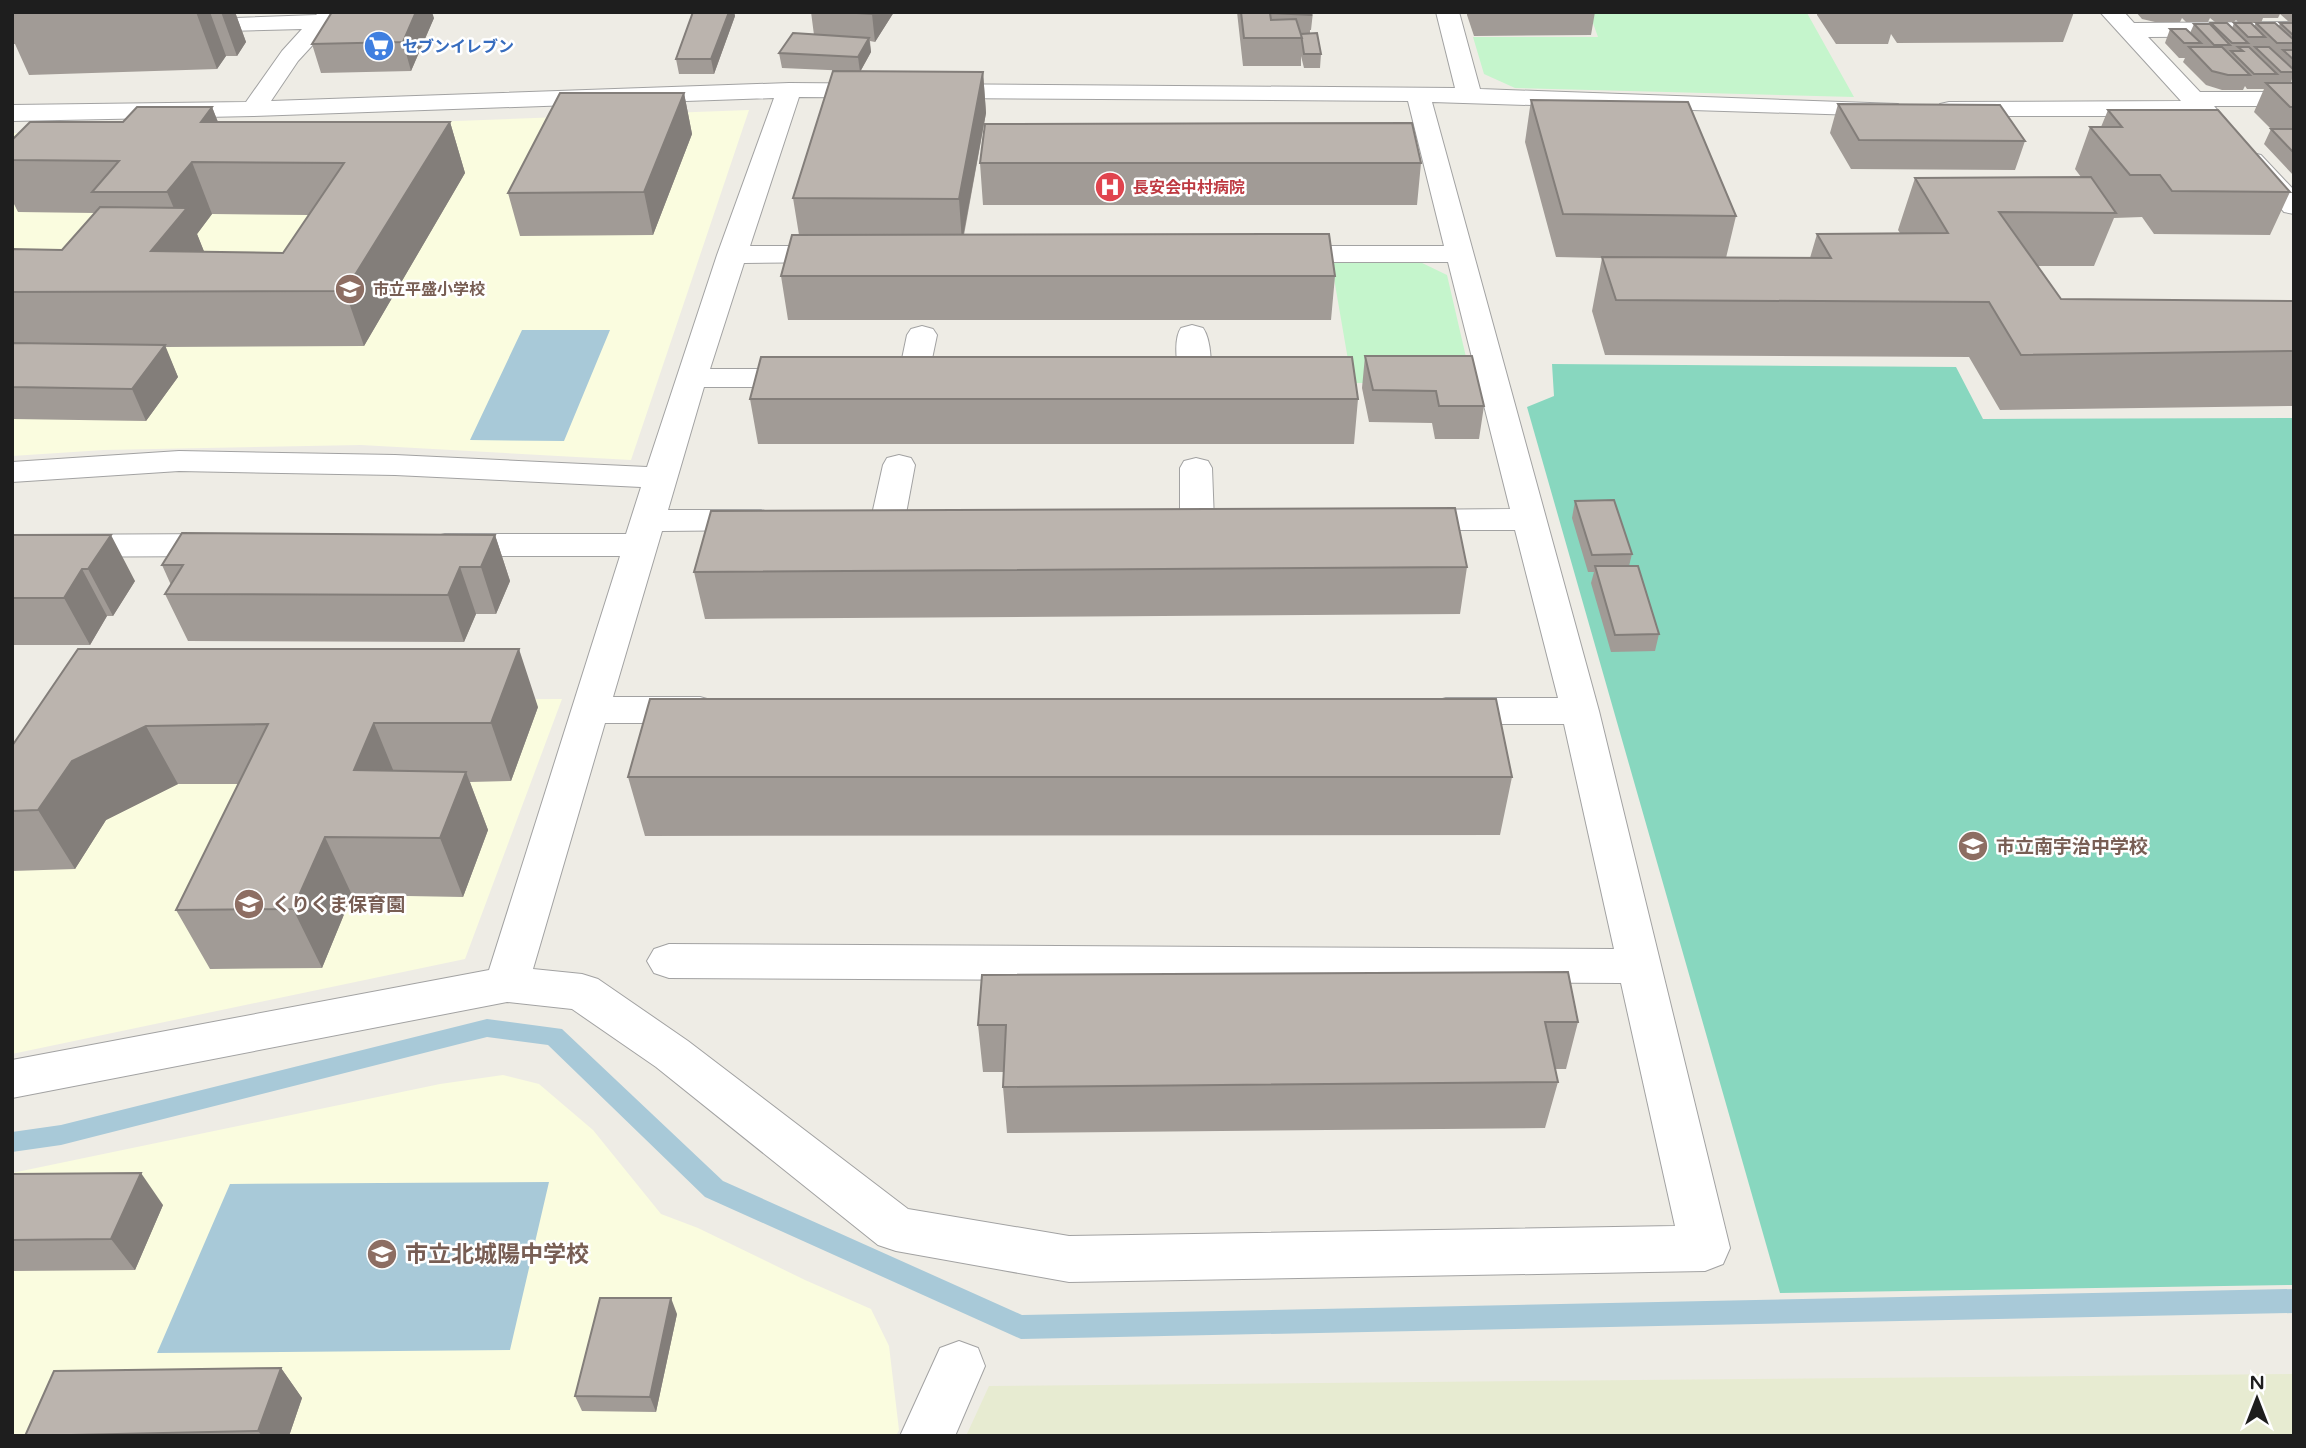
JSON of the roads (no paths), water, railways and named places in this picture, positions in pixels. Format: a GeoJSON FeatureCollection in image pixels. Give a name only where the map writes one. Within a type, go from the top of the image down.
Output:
{"type":"FeatureCollection","features":[{"type":"Feature","properties":{"kind":"street"},"geometry":{"type":"LineString","coordinates":[[1447,12],[1469,95]]}},
{"type":"Feature","properties":{"kind":"street"},"geometry":{"type":"LineString","coordinates":[[2111,12],[2291,201]]}},
{"type":"Feature","properties":{"kind":"street"},"geometry":{"type":"LineString","coordinates":[[164,26],[327,17]]}},
{"type":"Feature","properties":{"kind":"street"},"geometry":{"type":"LineString","coordinates":[[253,109],[290,56],[327,17]]}},
{"type":"Feature","properties":{"kind":"street"},"geometry":{"type":"LineString","coordinates":[[2128,30],[2294,29]]}},
{"type":"Feature","properties":{"kind":"street"},"geometry":{"type":"LineString","coordinates":[[507,984],[691,377],[789,90]]}},
{"type":"Feature","properties":{"kind":"street"},"geometry":{"type":"LineString","coordinates":[[12,113],[253,109],[789,90],[1418,94],[1843,109],[2198,104],[2294,99]]}},
{"type":"Feature","properties":{"kind":"street"},"geometry":{"type":"LineString","coordinates":[[12,1079],[507,984],[582,992],[672,1054],[896,1229],[1069,1259],[1705,1248],[1580,711],[1418,94]]}},
{"type":"Feature","properties":{"kind":"street"},"geometry":{"type":"LineString","coordinates":[[731,255],[869,254]]}},
{"type":"Feature","properties":{"kind":"street"},"geometry":{"type":"LineString","coordinates":[[1254,254],[1460,254]]}},
{"type":"Feature","properties":{"kind":"street"},"geometry":{"type":"LineString","coordinates":[[1192,334],[1194,377]]}},
{"type":"Feature","properties":{"kind":"street"},"geometry":{"type":"LineString","coordinates":[[913,377],[922,335]]}},
{"type":"Feature","properties":{"kind":"street"},"geometry":{"type":"LineString","coordinates":[[691,377],[843,377]]}},
{"type":"Feature","properties":{"kind":"street"},"geometry":{"type":"LineString","coordinates":[[12,472],[179,461],[395,465],[662,478]]}},
{"type":"Feature","properties":{"kind":"street"},"geometry":{"type":"LineString","coordinates":[[888,519],[899,465]]}},
{"type":"Feature","properties":{"kind":"street"},"geometry":{"type":"LineString","coordinates":[[1196,468],[1197,521]]}},
{"type":"Feature","properties":{"kind":"street"},"geometry":{"type":"LineString","coordinates":[[1377,520],[1529,519]]}},
{"type":"Feature","properties":{"kind":"street"},"geometry":{"type":"LineString","coordinates":[[416,545],[643,533],[794,520]]}},
{"type":"Feature","properties":{"kind":"street"},"geometry":{"type":"LineString","coordinates":[[12,546],[263,545]]}},
{"type":"Feature","properties":{"kind":"street"},"geometry":{"type":"LineString","coordinates":[[589,710],[729,710]]}},
{"type":"Feature","properties":{"kind":"street"},"geometry":{"type":"LineString","coordinates":[[1413,711],[1580,711]]}},
{"type":"Feature","properties":{"kind":"street"},"geometry":{"type":"LineString","coordinates":[[669,961],[1639,966]]}},
{"type":"Feature","properties":{"kind":"street"},"geometry":{"type":"LineString","coordinates":[[927,1436],[959,1366]]}},
{"type":"Feature","properties":{"kind":"water"},"geometry":{"type":"Polygon","coordinates":[[[522,330],[610,330],[564,441],[470,440],[522,330]]]}},
{"type":"Feature","properties":{"kind":"water"},"geometry":{"type":"Polygon","coordinates":[[[549,1182],[510,1350],[157,1353],[230,1184],[549,1182]]]}},
{"type":"Feature","properties":{"kind":"waterway"},"geometry":{"type":"LineString","coordinates":[[12,1142],[61,1135],[487,1028],[554,1036],[714,1189],[1021,1327],[2294,1301]]}},
{"type":"Feature","properties":{"kind":"place","name":"セブンイレブン"},"geometry":{"type":"Point","coordinates":[379,46]}},
{"type":"Feature","properties":{"kind":"place","name":"長安会中村病院"},"geometry":{"type":"Point","coordinates":[1110,187]}},
{"type":"Feature","properties":{"kind":"place","name":"市立平盛小学校"},"geometry":{"type":"Point","coordinates":[350,289]}},
{"type":"Feature","properties":{"kind":"place","name":"市立南宇治中学校"},"geometry":{"type":"Point","coordinates":[1973,846]}},
{"type":"Feature","properties":{"kind":"place","name":"くりくま保育園"},"geometry":{"type":"Point","coordinates":[249,904]}},
{"type":"Feature","properties":{"kind":"place","name":"市立北城陽中学校"},"geometry":{"type":"Point","coordinates":[382,1254]}}]}
